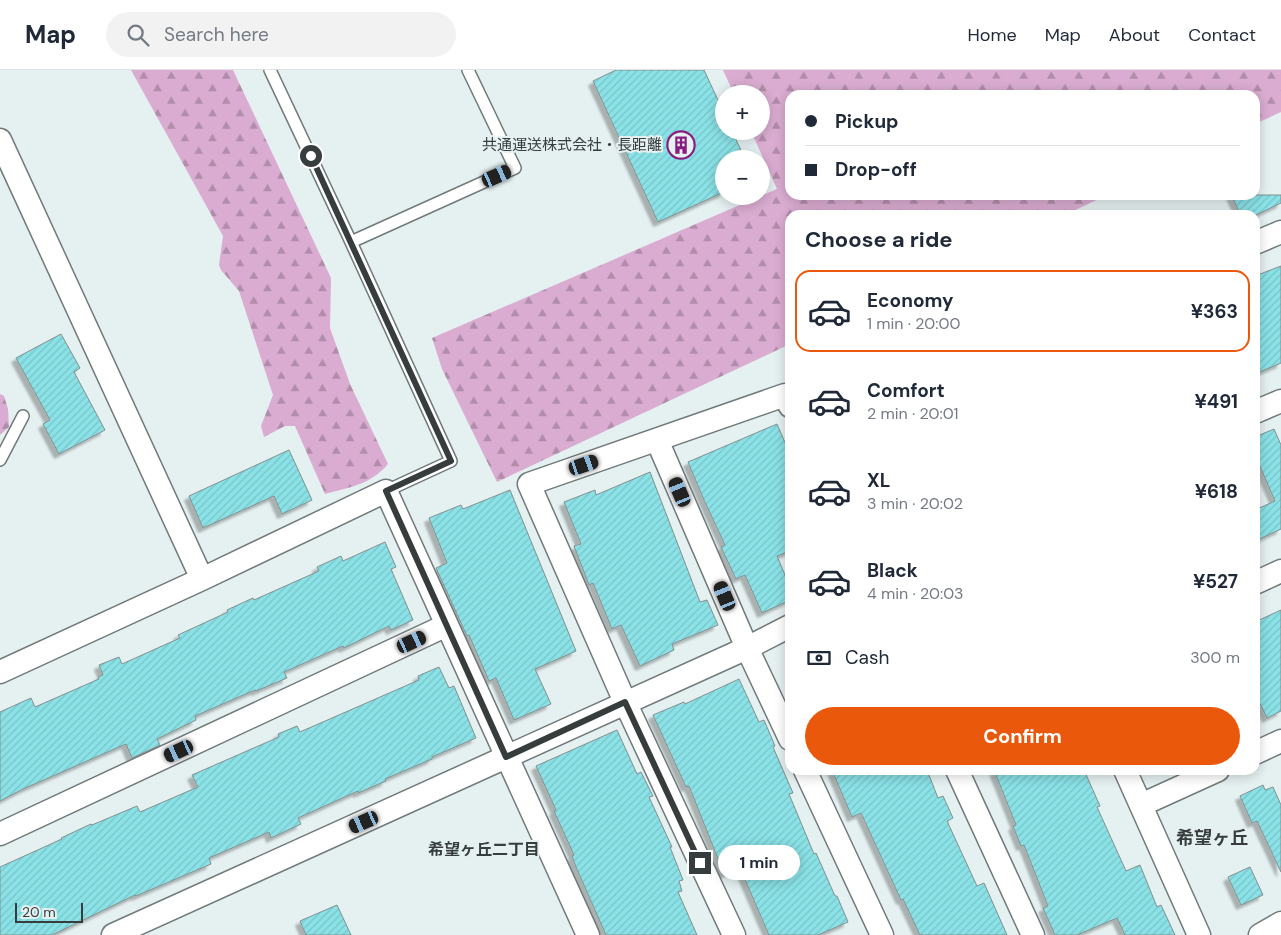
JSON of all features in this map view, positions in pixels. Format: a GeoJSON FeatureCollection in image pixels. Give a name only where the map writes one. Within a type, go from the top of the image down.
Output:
{"type":"FeatureCollection","features":[{"type":"Feature","properties":{"kind":"street"},"geometry":{"type":"LineString","coordinates":[[0,140],[202,579]]}},
{"type":"Feature","properties":{"kind":"street"},"geometry":{"type":"LineString","coordinates":[[1260,241],[1281,232]]}},
{"type":"Feature","properties":{"kind":"street"},"geometry":{"type":"LineString","coordinates":[[734,935],[625,702],[529,484],[785,395]]}},
{"type":"Feature","properties":{"kind":"street"},"geometry":{"type":"LineString","coordinates":[[1260,410],[1281,401]]}},
{"type":"Feature","properties":{"kind":"street"},"geometry":{"type":"LineString","coordinates":[[657,440],[747,648],[785,728]]}},
{"type":"Feature","properties":{"kind":"street"},"geometry":{"type":"LineString","coordinates":[[0,672],[202,579],[386,491],[588,935]]}},
{"type":"Feature","properties":{"kind":"street"},"geometry":{"type":"LineString","coordinates":[[1260,581],[1281,571]]}},
{"type":"Feature","properties":{"kind":"street"},"geometry":{"type":"LineString","coordinates":[[0,834],[447,626]]}},
{"type":"Feature","properties":{"kind":"street"},"geometry":{"type":"LineString","coordinates":[[113,935],[747,648],[785,629]]}},
{"type":"Feature","properties":{"kind":"street"},"geometry":{"type":"LineString","coordinates":[[1260,751],[1281,741]]}},
{"type":"Feature","properties":{"kind":"street"},"geometry":{"type":"LineString","coordinates":[[806,775],[882,935]]}},
{"type":"Feature","properties":{"kind":"street"},"geometry":{"type":"LineString","coordinates":[[959,775],[1033,935]]}},
{"type":"Feature","properties":{"kind":"street"},"geometry":{"type":"LineString","coordinates":[[1127,775],[1199,935]]}},
{"type":"Feature","properties":{"kind":"street"},"geometry":{"type":"LineString","coordinates":[[1141,805],[1207,775]]}},
{"type":"Feature","properties":{"kind":"street"},"geometry":{"type":"LineString","coordinates":[[1260,935],[1281,923]]}},
{"type":"Feature","properties":{"kind":"lane"},"geometry":{"type":"LineString","coordinates":[[270,70],[451,461],[386,491]]}},
{"type":"Feature","properties":{"kind":"lane"},"geometry":{"type":"LineString","coordinates":[[351,242],[515,168],[468,70]]}},
{"type":"Feature","properties":{"kind":"lane"},"geometry":{"type":"LineString","coordinates":[[0,460],[23,416]]}},
{"type":"Feature","properties":{"kind":"green space"},"geometry":{"type":"Polygon","coordinates":[[[131,70],[233,70],[331,278],[330,328],[350,384],[388,464],[374,477],[351,487],[325,494],[295,426],[285,426],[264,437],[261,426],[273,395],[239,291],[219,265],[223,236],[131,70]]]}},
{"type":"Feature","properties":{"kind":"green space"},"geometry":{"type":"Polygon","coordinates":[[[723,70],[1281,70],[1281,112],[1260,122],[1260,90],[785,90],[785,200],[1096,200],[1076,210],[785,210],[785,346],[497,482],[442,369],[432,338],[740,205],[770,205],[770,192],[777,189],[770,173],[770,150],[760,150],[755,140],[770,140],[770,85],[730,85],[723,70]]]}},
{"type":"Feature","properties":{"kind":"green space"},"geometry":{"type":"Polygon","coordinates":[[[0,394],[4,396],[8,409],[9,427],[0,435],[0,394]]]}},
{"type":"Feature","properties":{"kind":"building","name":"共通運送株式会社・長距離"},"geometry":{"type":"Polygon","coordinates":[[[616,70],[704,70],[715,94],[715,140],[736,140],[741,150],[715,150],[715,196],[658,222],[593,81],[616,70]]]}},
{"type":"Feature","properties":{"kind":"building"},"geometry":{"type":"Polygon","coordinates":[[[1260,195],[1281,195],[1281,203],[1260,213],[1260,210],[1238,210],[1234,200],[1260,200],[1260,195]]]}},
{"type":"Feature","properties":{"kind":"building"},"geometry":{"type":"Polygon","coordinates":[[[1281,266],[1281,363],[1260,372],[1260,274],[1281,266]]]}},
{"type":"Feature","properties":{"kind":"building"},"geometry":{"type":"Polygon","coordinates":[[[61,334],[80,368],[74,372],[105,430],[59,454],[43,424],[50,420],[16,358],[61,334]]]}},
{"type":"Feature","properties":{"kind":"building"},"geometry":{"type":"Polygon","coordinates":[[[777,424],[785,442],[785,553],[777,556],[785,575],[785,602],[762,613],[745,575],[736,579],[721,547],[725,545],[688,462],[777,424]]]}},
{"type":"Feature","properties":{"kind":"building"},"geometry":{"type":"Polygon","coordinates":[[[1274,429],[1281,445],[1281,529],[1260,539],[1260,508],[1275,501],[1260,466],[1260,435],[1274,429]]]}},
{"type":"Feature","properties":{"kind":"building"},"geometry":{"type":"Polygon","coordinates":[[[289,450],[312,500],[282,514],[274,496],[203,528],[189,496],[289,450]]]}},
{"type":"Feature","properties":{"kind":"building"},"geometry":{"type":"Polygon","coordinates":[[[650,472],[700,602],[707,600],[718,625],[672,644],[674,650],[640,666],[621,625],[612,629],[593,583],[589,585],[574,546],[581,544],[564,502],[595,490],[596,495],[650,472]]]}},
{"type":"Feature","properties":{"kind":"building"},"geometry":{"type":"Polygon","coordinates":[[[510,490],[576,651],[535,669],[551,704],[514,720],[496,678],[489,681],[436,568],[447,563],[429,518],[461,505],[463,509],[510,490]]]}},
{"type":"Feature","properties":{"kind":"building"},"geometry":{"type":"Polygon","coordinates":[[[385,542],[396,567],[391,569],[413,620],[391,630],[389,626],[344,648],[343,646],[284,672],[287,678],[195,716],[196,720],[157,739],[160,745],[132,758],[126,744],[0,801],[0,712],[31,698],[35,707],[99,679],[98,677],[103,675],[99,665],[119,657],[122,664],[180,638],[178,635],[228,612],[227,610],[319,571],[317,567],[341,556],[343,561],[385,542]]]}},
{"type":"Feature","properties":{"kind":"building"},"geometry":{"type":"Polygon","coordinates":[[[1281,610],[1281,711],[1267,718],[1260,703],[1260,620],[1281,610]]]}},
{"type":"Feature","properties":{"kind":"building"},"geometry":{"type":"Polygon","coordinates":[[[439,667],[449,688],[454,686],[476,738],[385,779],[386,781],[358,793],[358,791],[298,818],[301,824],[271,838],[269,832],[209,858],[211,864],[135,895],[52,935],[0,935],[0,867],[91,824],[137,806],[140,812],[198,787],[192,775],[279,737],[278,734],[297,726],[300,732],[419,680],[418,676],[439,667]]]}},
{"type":"Feature","properties":{"kind":"building"},"geometry":{"type":"Polygon","coordinates":[[[739,679],[759,722],[764,720],[775,746],[773,747],[793,793],[789,794],[814,854],[816,853],[848,922],[818,935],[769,935],[740,868],[724,874],[689,786],[686,787],[653,715],[684,702],[685,704],[739,679]]]}},
{"type":"Feature","properties":{"kind":"building"},"geometry":{"type":"Polygon","coordinates":[[[617,730],[637,774],[641,772],[653,796],[649,797],[672,847],[670,847],[683,880],[679,881],[682,891],[678,892],[697,935],[606,935],[576,867],[572,856],[574,855],[536,766],[617,730]]]}},
{"type":"Feature","properties":{"kind":"building"},"geometry":{"type":"Polygon","coordinates":[[[834,775],[929,775],[938,798],[943,796],[953,818],[947,821],[977,886],[984,883],[1007,935],[920,935],[903,899],[901,900],[861,813],[852,817],[834,775]]]}},
{"type":"Feature","properties":{"kind":"building"},"geometry":{"type":"Polygon","coordinates":[[[996,775],[1086,775],[1100,806],[1097,807],[1126,871],[1140,865],[1157,907],[1161,905],[1175,935],[1125,935],[1117,918],[1077,935],[1055,935],[1043,908],[1048,906],[1024,845],[1021,846],[1013,826],[1016,825],[996,775]]]}},
{"type":"Feature","properties":{"kind":"building"},"geometry":{"type":"Polygon","coordinates":[[[1263,785],[1265,790],[1273,787],[1281,805],[1281,872],[1257,821],[1252,823],[1240,796],[1263,785]]]}},
{"type":"Feature","properties":{"kind":"building"},"geometry":{"type":"Polygon","coordinates":[[[1250,867],[1263,895],[1241,905],[1228,877],[1250,867]]]}},
{"type":"Feature","properties":{"kind":"building"},"geometry":{"type":"Polygon","coordinates":[[[337,905],[351,935],[306,935],[300,921],[337,905]]]}},
{"type":"Feature","properties":{"kind":"place","name":"共通運送株式会社・長距離"},"geometry":{"type":"Point","coordinates":[681,145]}},
{"type":"Feature","properties":{"kind":"district","name":"希望ヶ丘"},"geometry":{"type":"Point","coordinates":[1212,838]}},
{"type":"Feature","properties":{"kind":"district","name":"希望ヶ丘二丁目"},"geometry":{"type":"Point","coordinates":[484,849]}},
{"type":"Feature","properties":{"kind":"route"},"geometry":{"type":"LineString","coordinates":[[311,156],[451,461],[386,491],[506,757],[625,702],[700,863]]}}]}
